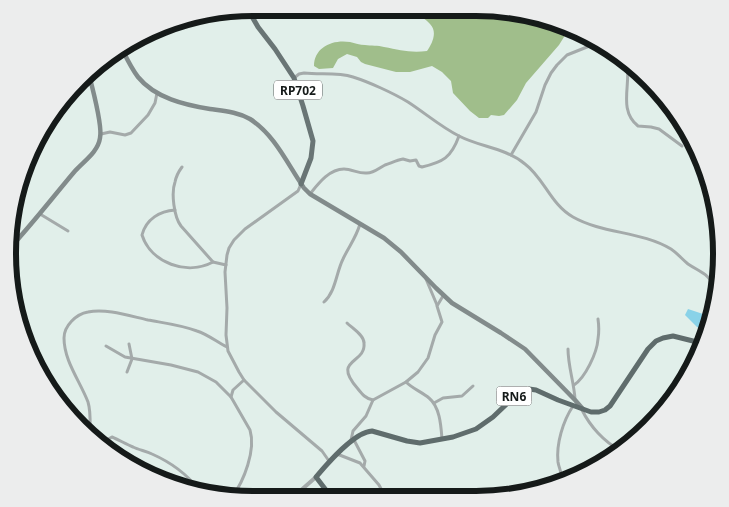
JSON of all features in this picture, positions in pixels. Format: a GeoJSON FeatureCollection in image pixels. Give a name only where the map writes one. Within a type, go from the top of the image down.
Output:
{"type":"FeatureCollection","features":[{"type":"Feature","properties":{"kind":"highway","name":"RN6"},"geometry":{"type":"LineString","coordinates":[[316,476],[329,461],[352,441],[366,432],[370,431],[420,443],[442,440],[476,430],[493,417],[513,397],[525,390],[536,390],[582,410],[599,412],[605,410],[610,406],[648,349],[656,341],[673,336],[696,342]]}},
{"type":"Feature","properties":{"kind":"highway"},"geometry":{"type":"LineString","coordinates":[[316,476],[325,490]]}},
{"type":"Feature","properties":{"kind":"main road","name":"RP702"},"geometry":{"type":"LineString","coordinates":[[252,16],[294,78],[313,141],[311,158],[301,184]]}},
{"type":"Feature","properties":{"kind":"main road"},"geometry":{"type":"LineString","coordinates":[[125,54],[139,78],[157,92],[179,102],[235,113],[252,120],[273,140],[301,184],[310,194],[360,223],[391,244],[443,296],[525,349],[575,400],[582,410]]}},
{"type":"Feature","properties":{"kind":"main road"},"geometry":{"type":"LineString","coordinates":[[17,240],[77,168],[98,146],[101,134],[90,82]]}},
{"type":"Feature","properties":{"kind":"street"},"geometry":{"type":"LineString","coordinates":[[511,155],[536,112],[551,73],[567,55],[590,46]]}},
{"type":"Feature","properties":{"kind":"street"},"geometry":{"type":"LineString","coordinates":[[627,71],[628,112],[631,120],[638,126],[659,129],[682,146]]}},
{"type":"Feature","properties":{"kind":"street"},"geometry":{"type":"LineString","coordinates":[[294,78],[304,73],[335,74],[352,76],[369,82],[406,101],[459,136],[511,155],[529,167],[550,196],[572,217],[591,225],[645,238],[672,249],[689,264],[708,276],[711,281]]}},
{"type":"Feature","properties":{"kind":"street"},"geometry":{"type":"LineString","coordinates":[[101,134],[110,132],[128,135],[131,133],[151,111],[157,92]]}},
{"type":"Feature","properties":{"kind":"street"},"geometry":{"type":"LineString","coordinates":[[310,194],[322,179],[344,169],[368,173],[403,159],[416,160],[419,166],[422,167],[435,164],[451,154],[459,136]]}},
{"type":"Feature","properties":{"kind":"street"},"geometry":{"type":"LineString","coordinates":[[182,167],[174,182],[175,210],[179,224],[213,262]]}},
{"type":"Feature","properties":{"kind":"street"},"geometry":{"type":"LineString","coordinates":[[301,184],[298,191],[245,229],[229,248],[226,265],[227,347],[232,360],[244,380],[276,412],[325,454],[329,461]]}},
{"type":"Feature","properties":{"kind":"street"},"geometry":{"type":"LineString","coordinates":[[175,210],[160,213],[151,219],[142,235],[146,244],[158,258],[186,268],[199,267],[213,262],[226,265]]}},
{"type":"Feature","properties":{"kind":"street"},"geometry":{"type":"LineString","coordinates":[[40,214],[68,232]]}},
{"type":"Feature","properties":{"kind":"street"},"geometry":{"type":"LineString","coordinates":[[324,302],[331,293],[338,269],[356,236],[360,223]]}},
{"type":"Feature","properties":{"kind":"street"},"geometry":{"type":"LineString","coordinates":[[364,466],[365,461],[352,441],[353,431],[366,416],[373,400],[412,378],[424,364],[442,322],[426,278]]}},
{"type":"Feature","properties":{"kind":"street"},"geometry":{"type":"LineString","coordinates":[[437,306],[443,296]]}},
{"type":"Feature","properties":{"kind":"street"},"geometry":{"type":"LineString","coordinates":[[90,425],[89,407],[68,360],[64,336],[72,320],[78,316],[87,312],[104,311],[198,331],[227,347]]}},
{"type":"Feature","properties":{"kind":"street"},"geometry":{"type":"LineString","coordinates":[[574,385],[580,380],[595,351],[598,338],[598,319]]}},
{"type":"Feature","properties":{"kind":"street"},"geometry":{"type":"LineString","coordinates":[[347,323],[362,337],[364,343],[363,351],[351,362],[347,369],[349,378],[364,396],[373,400]]}},
{"type":"Feature","properties":{"kind":"street"},"geometry":{"type":"LineString","coordinates":[[127,372],[132,359],[129,344]]}},
{"type":"Feature","properties":{"kind":"street"},"geometry":{"type":"LineString","coordinates":[[106,346],[132,359],[145,360],[198,372],[216,382],[231,397],[252,434],[249,459],[236,490]]}},
{"type":"Feature","properties":{"kind":"street"},"geometry":{"type":"LineString","coordinates":[[568,349],[575,400]]}},
{"type":"Feature","properties":{"kind":"street"},"geometry":{"type":"LineString","coordinates":[[226,393],[233,390],[244,380]]}},
{"type":"Feature","properties":{"kind":"street"},"geometry":{"type":"LineString","coordinates":[[406,382],[414,390],[431,399],[434,403],[440,421],[442,440]]}},
{"type":"Feature","properties":{"kind":"street"},"geometry":{"type":"LineString","coordinates":[[434,403],[443,398],[462,396],[474,386]]}},
{"type":"Feature","properties":{"kind":"street"},"geometry":{"type":"LineString","coordinates":[[231,397],[233,390]]}},
{"type":"Feature","properties":{"kind":"street"},"geometry":{"type":"LineString","coordinates":[[561,475],[558,461],[561,432],[566,416],[572,406]]}},
{"type":"Feature","properties":{"kind":"street"},"geometry":{"type":"LineString","coordinates":[[582,410],[598,432],[614,446]]}},
{"type":"Feature","properties":{"kind":"street"},"geometry":{"type":"LineString","coordinates":[[107,440],[112,437],[135,449],[152,454],[177,468],[194,483]]}},
{"type":"Feature","properties":{"kind":"street"},"geometry":{"type":"LineString","coordinates":[[337,454],[356,460],[364,466],[382,491]]}},
{"type":"Feature","properties":{"kind":"street"},"geometry":{"type":"LineString","coordinates":[[300,491],[316,476]]}},
{"type":"Feature","properties":{"kind":"green space"},"geometry":{"type":"Polygon","coordinates":[[[420,16],[506,18],[537,24],[566,34],[559,45],[526,83],[517,100],[504,115],[491,115],[488,118],[479,118],[470,111],[453,93],[451,81],[432,66],[410,72],[396,72],[365,64],[357,57],[347,54],[338,59],[333,68],[319,69],[314,66],[317,54],[321,49],[331,43],[344,41],[400,50],[427,51],[434,34],[428,22],[420,16]]]}},
{"type":"Feature","properties":{"kind":"water"},"geometry":{"type":"Polygon","coordinates":[[[688,309],[705,315],[700,329],[697,327],[685,315],[688,309]]]}}]}
